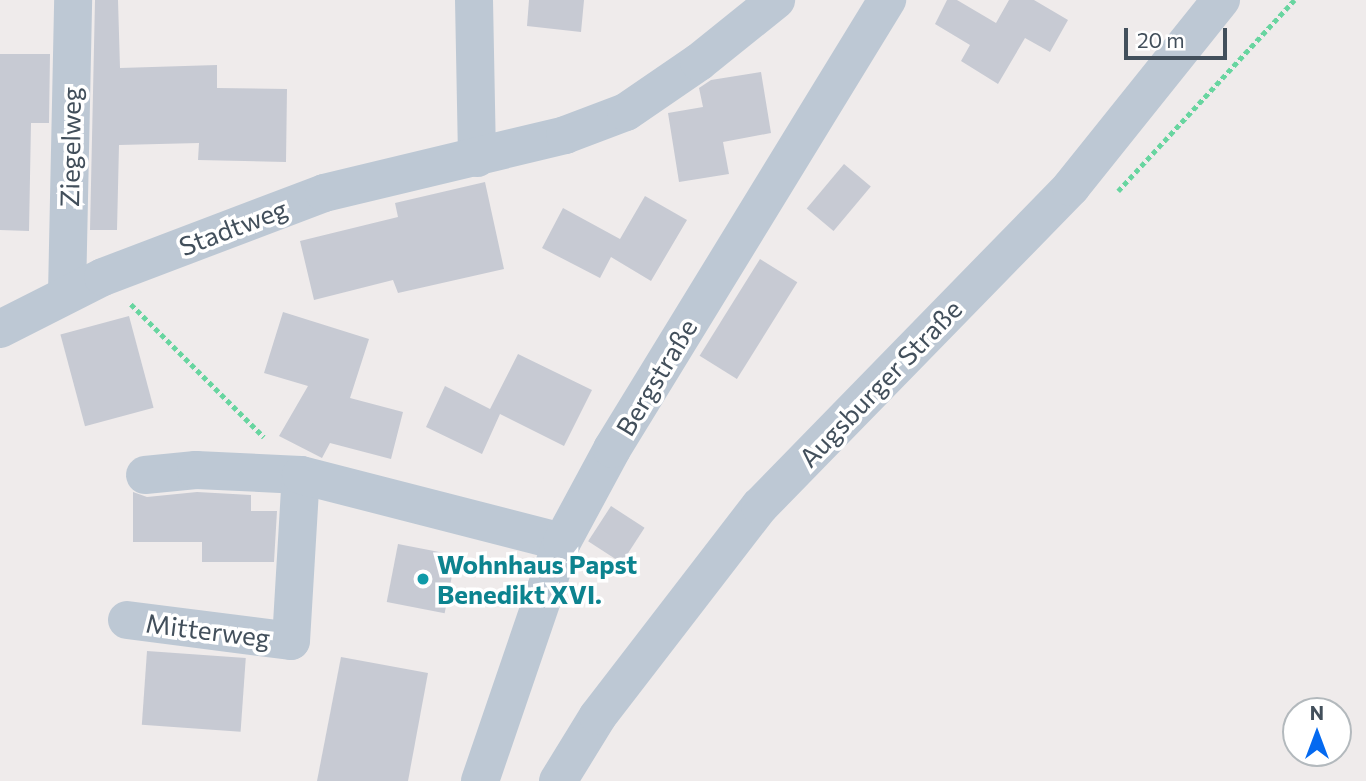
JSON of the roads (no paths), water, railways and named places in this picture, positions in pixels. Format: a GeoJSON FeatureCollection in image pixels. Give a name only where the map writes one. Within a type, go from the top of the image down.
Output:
{"type":"FeatureCollection","features":[{"type":"Feature","properties":{"kind":"street","name":"Ziegelweg"},"geometry":{"type":"LineString","coordinates":[[67,294],[73,0]]}},
{"type":"Feature","properties":{"kind":"street"},"geometry":{"type":"LineString","coordinates":[[474,0],[477,158]]}},
{"type":"Feature","properties":{"kind":"street","name":"Stadtweg"},"geometry":{"type":"LineString","coordinates":[[0,329],[103,277],[324,193],[565,135],[626,112],[776,0]]}},
{"type":"Feature","properties":{"kind":"street","name":"Bergstraße"},"geometry":{"type":"LineString","coordinates":[[480,781],[562,542],[612,449],[887,0]]}},
{"type":"Feature","properties":{"kind":"street","name":"Augsburger Straße"},"geometry":{"type":"LineString","coordinates":[[558,781],[598,716],[760,506],[1071,187],[1221,0]]}},
{"type":"Feature","properties":{"kind":"street"},"geometry":{"type":"LineString","coordinates":[[145,475],[241,470],[301,475],[562,542]]}},
{"type":"Feature","properties":{"kind":"street","name":"Mitterweg"},"geometry":{"type":"LineString","coordinates":[[127,620],[291,641],[301,475]]}},
{"type":"Feature","properties":{"kind":"place","name":"Wohnhaus Papst Benedikt XVI."},"geometry":{"type":"Point","coordinates":[423,579]}}]}
